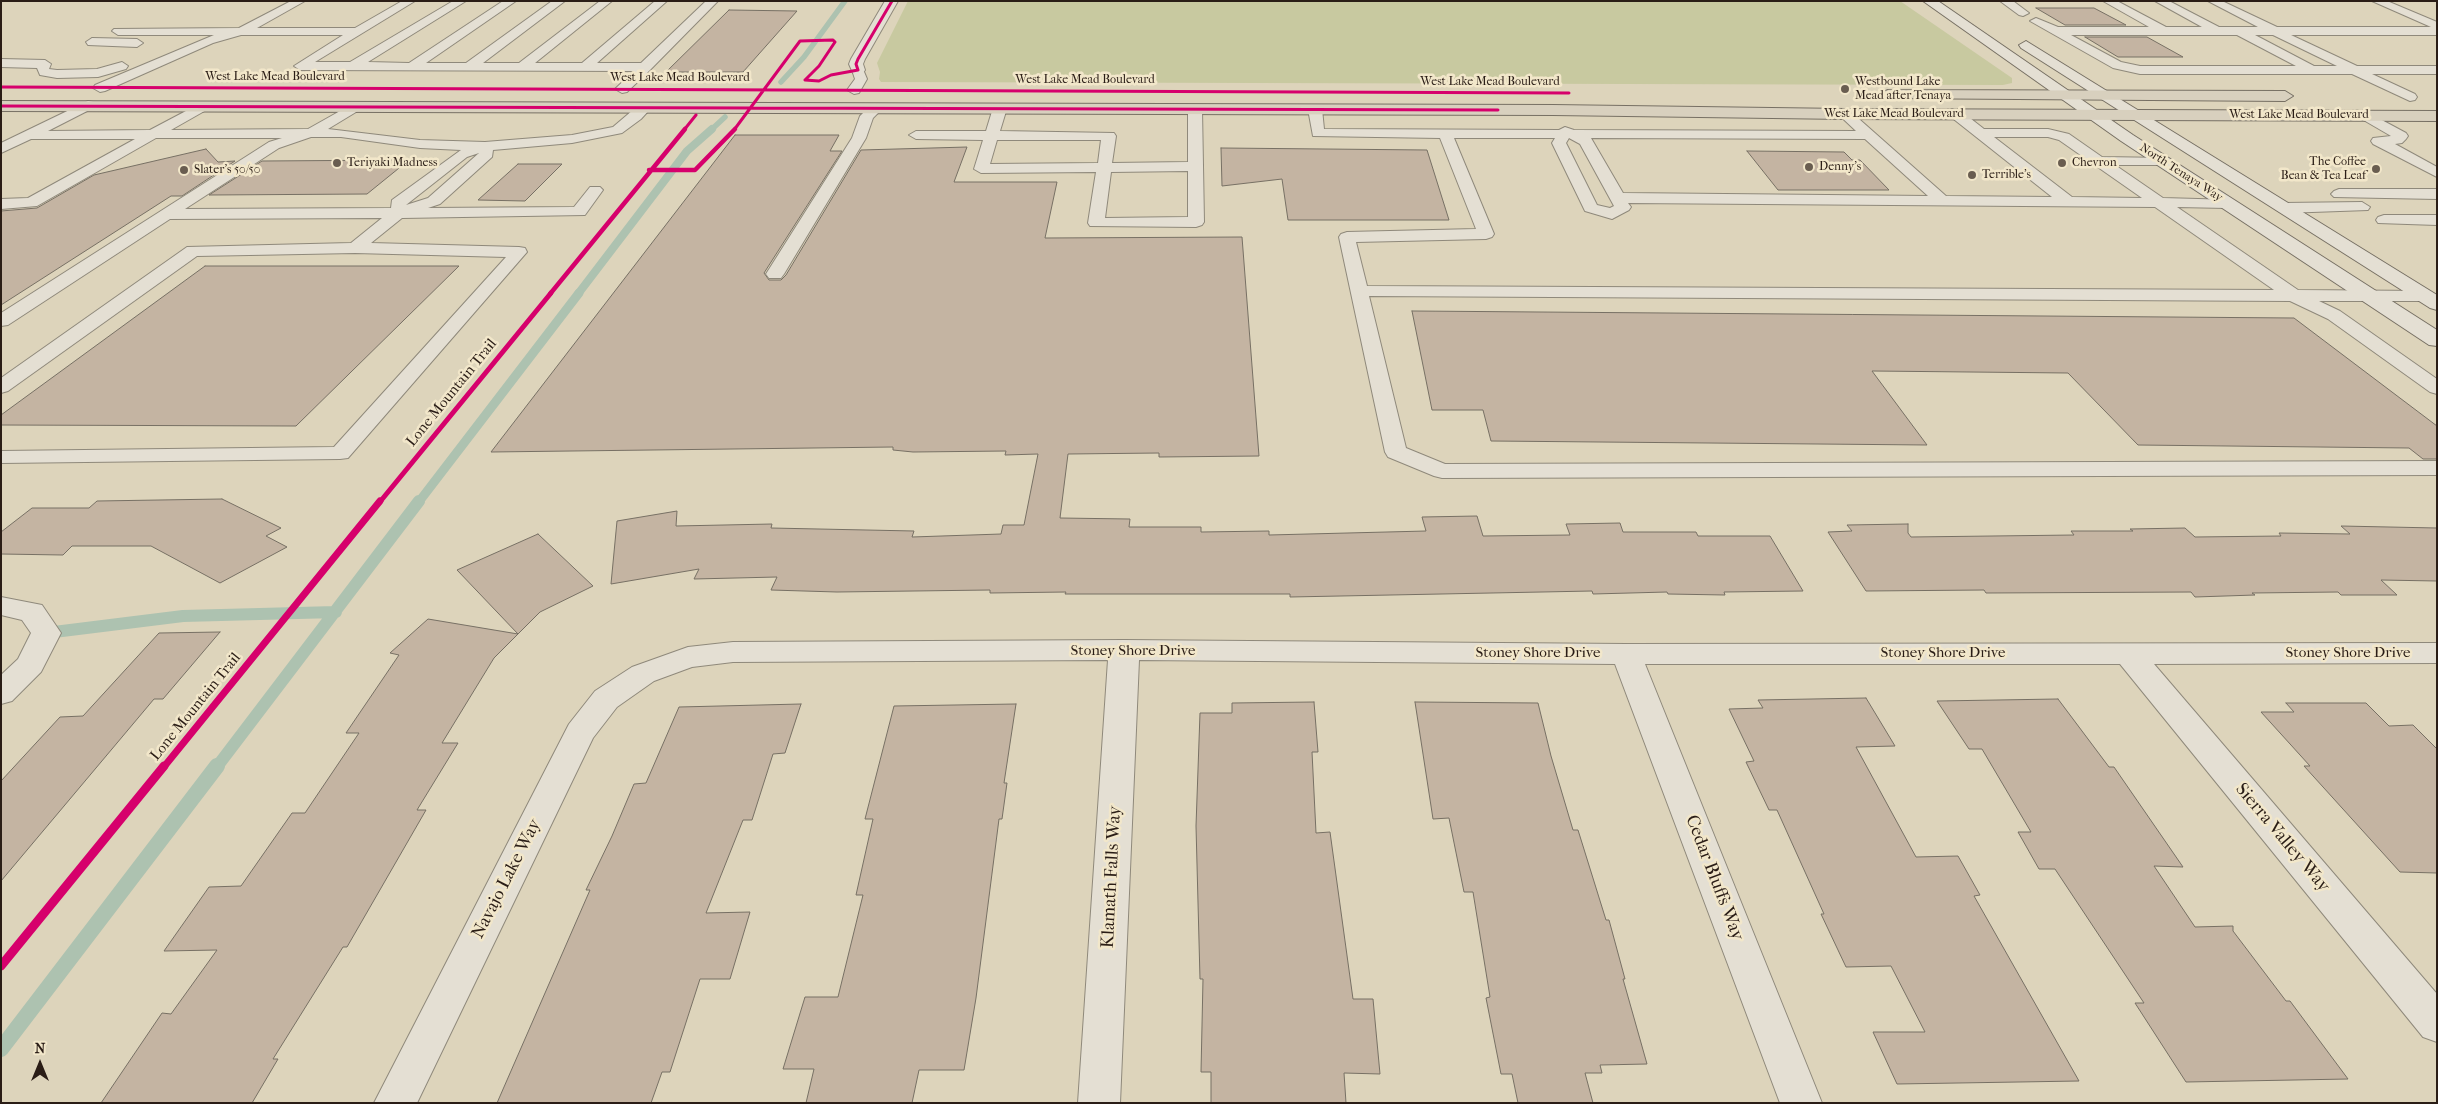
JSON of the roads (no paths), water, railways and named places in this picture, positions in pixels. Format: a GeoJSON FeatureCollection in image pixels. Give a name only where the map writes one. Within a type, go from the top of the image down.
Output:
{"type":"FeatureCollection","features":[{"type":"Feature","properties":{"kind":"main road","name":"West Lake Mead Boulevard"},"geometry":{"type":"LineString","coordinates":[[1,88],[1587,94]]}},
{"type":"Feature","properties":{"kind":"main road"},"geometry":{"type":"LineString","coordinates":[[58,105],[100,88]]}},
{"type":"Feature","properties":{"kind":"main road"},"geometry":{"type":"LineString","coordinates":[[88,105],[130,88]]}},
{"type":"Feature","properties":{"kind":"main road"},"geometry":{"type":"LineString","coordinates":[[356,106],[374,99],[527,90]]}},
{"type":"Feature","properties":{"kind":"main road"},"geometry":{"type":"LineString","coordinates":[[645,107],[692,100],[852,100],[868,98],[868,95],[861,92],[847,90]]}},
{"type":"Feature","properties":{"kind":"main road"},"geometry":{"type":"LineString","coordinates":[[876,108],[880,105],[910,99],[1020,99],[1108,91]]}},
{"type":"Feature","properties":{"kind":"main road"},"geometry":{"type":"LineString","coordinates":[[1543,93],[1553,110]]}},
{"type":"Feature","properties":{"kind":"main road","name":"West Lake Mead Boulevard"},"geometry":{"type":"LineString","coordinates":[[1869,94],[2300,96]]}},
{"type":"Feature","properties":{"kind":"main road","name":"West Lake Mead Boulevard"},"geometry":{"type":"LineString","coordinates":[[2374,96],[2428,97]]}},
{"type":"Feature","properties":{"kind":"main road","name":"West Lake Mead Boulevard"},"geometry":{"type":"LineString","coordinates":[[1,106],[1553,110],[2094,115],[2408,116],[2437,114]]}},
{"type":"Feature","properties":{"kind":"street"},"geometry":{"type":"LineString","coordinates":[[858,70],[856,64],[892,1]]}},
{"type":"Feature","properties":{"kind":"street","name":"North Tenaya Way"},"geometry":{"type":"LineString","coordinates":[[1929,1],[2162,161],[2435,339]]}},
{"type":"Feature","properties":{"kind":"street","name":"North Tenaya Way"},"geometry":{"type":"LineString","coordinates":[[2014,38],[2431,300]]}},
{"type":"Feature","properties":{"kind":"street"},"geometry":{"type":"LineString","coordinates":[[1,606],[32,612],[46,633],[30,665],[1,693]]}},
{"type":"Feature","properties":{"kind":"street","name":"Stoney Shore Drive"},"geometry":{"type":"LineString","coordinates":[[643,674],[688,657],[733,652],[1124,650],[1626,654],[2437,653]]}},
{"type":"Feature","properties":{"kind":"street","name":"Klamath Falls Way"},"geometry":{"type":"LineString","coordinates":[[1099,1103],[1124,650]]}},
{"type":"Feature","properties":{"kind":"street","name":"Sierra Valley Way"},"geometry":{"type":"LineString","coordinates":[[2127,652],[2437,1024]]}},
{"type":"Feature","properties":{"kind":"street","name":"Cedar Bluffs Way"},"geometry":{"type":"LineString","coordinates":[[1626,654],[1801,1103]]}},
{"type":"Feature","properties":{"kind":"street","name":"Navajo Lake Way"},"geometry":{"type":"LineString","coordinates":[[395,1103],[580,732],[606,699],[643,674]]}},
{"type":"Feature","properties":{"kind":"lane"},"geometry":{"type":"LineString","coordinates":[[100,88],[209,40],[242,31],[300,1]]}},
{"type":"Feature","properties":{"kind":"lane"},"geometry":{"type":"LineString","coordinates":[[410,1],[300,66],[646,67]]}},
{"type":"Feature","properties":{"kind":"lane"},"geometry":{"type":"LineString","coordinates":[[353,66],[461,1]]}},
{"type":"Feature","properties":{"kind":"lane"},"geometry":{"type":"LineString","coordinates":[[412,66],[511,1]]}},
{"type":"Feature","properties":{"kind":"lane"},"geometry":{"type":"LineString","coordinates":[[470,66],[560,1]]}},
{"type":"Feature","properties":{"kind":"lane"},"geometry":{"type":"LineString","coordinates":[[522,67],[607,1]]}},
{"type":"Feature","properties":{"kind":"lane"},"geometry":{"type":"LineString","coordinates":[[585,67],[662,1]]}},
{"type":"Feature","properties":{"kind":"lane"},"geometry":{"type":"LineString","coordinates":[[622,89],[713,1]]}},
{"type":"Feature","properties":{"kind":"lane"},"geometry":{"type":"LineString","coordinates":[[2005,1],[2023,13]]}},
{"type":"Feature","properties":{"kind":"lane"},"geometry":{"type":"LineString","coordinates":[[2108,1],[2164,31]]}},
{"type":"Feature","properties":{"kind":"lane"},"geometry":{"type":"LineString","coordinates":[[2160,1],[2216,30]]}},
{"type":"Feature","properties":{"kind":"lane"},"geometry":{"type":"LineString","coordinates":[[2214,1],[2410,97]]}},
{"type":"Feature","properties":{"kind":"lane"},"geometry":{"type":"LineString","coordinates":[[2377,1],[2437,26]]}},
{"type":"Feature","properties":{"kind":"lane"},"geometry":{"type":"LineString","coordinates":[[2036,21],[2117,65],[2129,68],[2437,70]]}},
{"type":"Feature","properties":{"kind":"lane"},"geometry":{"type":"LineString","coordinates":[[2238,30],[2313,70]]}},
{"type":"Feature","properties":{"kind":"lane"},"geometry":{"type":"LineString","coordinates":[[118,31],[358,32]]}},
{"type":"Feature","properties":{"kind":"lane"},"geometry":{"type":"LineString","coordinates":[[130,88],[221,48],[235,40],[242,31]]}},
{"type":"Feature","properties":{"kind":"lane"},"geometry":{"type":"LineString","coordinates":[[2056,31],[2437,31]]}},
{"type":"Feature","properties":{"kind":"lane"},"geometry":{"type":"LineString","coordinates":[[92,42],[165,44]]}},
{"type":"Feature","properties":{"kind":"lane"},"geometry":{"type":"LineString","coordinates":[[1,63],[45,64],[44,72],[85,74],[108,71],[130,62]]}},
{"type":"Feature","properties":{"kind":"lane"},"geometry":{"type":"LineString","coordinates":[[847,90],[861,79],[858,70]]}},
{"type":"Feature","properties":{"kind":"lane"},"geometry":{"type":"LineString","coordinates":[[1,134],[58,105]]}},
{"type":"Feature","properties":{"kind":"lane"},"geometry":{"type":"LineString","coordinates":[[1,148],[88,105]]}},
{"type":"Feature","properties":{"kind":"lane"},"geometry":{"type":"LineString","coordinates":[[1,204],[31,204],[203,106]]}},
{"type":"Feature","properties":{"kind":"lane"},"geometry":{"type":"LineString","coordinates":[[1,321],[274,145],[314,132],[356,106]]}},
{"type":"Feature","properties":{"kind":"lane"},"geometry":{"type":"LineString","coordinates":[[29,134],[314,132],[341,133],[420,144],[485,146],[572,139],[617,130],[645,107]]}},
{"type":"Feature","properties":{"kind":"lane"},"geometry":{"type":"LineString","coordinates":[[775,274],[859,138],[867,116],[876,108]]}},
{"type":"Feature","properties":{"kind":"lane"},"geometry":{"type":"LineString","coordinates":[[1000,108],[981,169],[1195,166]]}},
{"type":"Feature","properties":{"kind":"lane"},"geometry":{"type":"LineString","coordinates":[[916,135],[1109,136],[1096,222],[1196,222],[1195,109]]}},
{"type":"Feature","properties":{"kind":"lane"},"geometry":{"type":"LineString","coordinates":[[1315,109],[1318,133],[1868,135]]}},
{"type":"Feature","properties":{"kind":"lane"},"geometry":{"type":"LineString","coordinates":[[1553,110],[1566,133],[1586,141],[1623,207],[1612,214],[1591,208],[1559,143],[1566,133]]}},
{"type":"Feature","properties":{"kind":"lane"},"geometry":{"type":"LineString","coordinates":[[1846,114],[1942,201]]}},
{"type":"Feature","properties":{"kind":"lane"},"geometry":{"type":"LineString","coordinates":[[1956,114],[2068,202]]}},
{"type":"Feature","properties":{"kind":"lane"},"geometry":{"type":"LineString","coordinates":[[2366,115],[2401,136],[2397,140],[2378,141],[2437,173]]}},
{"type":"Feature","properties":{"kind":"lane"},"geometry":{"type":"LineString","coordinates":[[1445,133],[1486,234],[1347,237],[1396,452],[1442,471],[2437,468]]}},
{"type":"Feature","properties":{"kind":"lane"},"geometry":{"type":"LineString","coordinates":[[1980,133],[2060,135],[2296,297],[2334,315],[2437,388]]}},
{"type":"Feature","properties":{"kind":"lane"},"geometry":{"type":"LineString","coordinates":[[355,248],[399,212],[434,201],[487,154],[485,146]]}},
{"type":"Feature","properties":{"kind":"lane"},"geometry":{"type":"LineString","coordinates":[[399,212],[398,203],[412,192],[462,154],[485,146]]}},
{"type":"Feature","properties":{"kind":"lane"},"geometry":{"type":"LineString","coordinates":[[2100,161],[2162,161]]}},
{"type":"Feature","properties":{"kind":"lane"},"geometry":{"type":"LineString","coordinates":[[167,214],[580,212],[595,190]]}},
{"type":"Feature","properties":{"kind":"lane"},"geometry":{"type":"LineString","coordinates":[[2339,194],[2437,194]]}},
{"type":"Feature","properties":{"kind":"lane"},"geometry":{"type":"LineString","coordinates":[[1618,198],[2227,203]]}},
{"type":"Feature","properties":{"kind":"lane"},"geometry":{"type":"LineString","coordinates":[[2284,208],[2362,207]]}},
{"type":"Feature","properties":{"kind":"lane"},"geometry":{"type":"LineString","coordinates":[[2384,220],[2437,220]]}},
{"type":"Feature","properties":{"kind":"lane"},"geometry":{"type":"LineString","coordinates":[[1,387],[193,251],[355,248],[519,252],[340,453],[1,456]]}},
{"type":"Feature","properties":{"kind":"lane"},"geometry":{"type":"LineString","coordinates":[[1359,290],[2370,296],[2431,300]]}},
{"type":"Feature","properties":{"kind":"waterway"},"geometry":{"type":"LineString","coordinates":[[781,82],[804,57],[845,1]]}},
{"type":"Feature","properties":{"kind":"waterway"},"geometry":{"type":"LineString","coordinates":[[711,130],[725,117]]}},
{"type":"Feature","properties":{"kind":"waterway"},"geometry":{"type":"LineString","coordinates":[[578,294],[687,151],[712,129]]}},
{"type":"Feature","properties":{"kind":"waterway"},"geometry":{"type":"LineString","coordinates":[[418,503],[579,293]]}},
{"type":"Feature","properties":{"kind":"waterway"},"geometry":{"type":"LineString","coordinates":[[335,612],[419,501]]}},
{"type":"Feature","properties":{"kind":"waterway"},"geometry":{"type":"LineString","coordinates":[[46,633],[183,616],[335,612]]}},
{"type":"Feature","properties":{"kind":"waterway"},"geometry":{"type":"LineString","coordinates":[[216,768],[335,612]]}},
{"type":"Feature","properties":{"kind":"waterway"},"geometry":{"type":"LineString","coordinates":[[1,1049],[217,766]]}},
{"type":"Feature","properties":{"kind":"place","name":"Westbound Lake Mead after Tenaya"},"geometry":{"type":"Point","coordinates":[1845,89]}},
{"type":"Feature","properties":{"kind":"place","name":"Teriyaki Madness"},"geometry":{"type":"Point","coordinates":[337,163]}},
{"type":"Feature","properties":{"kind":"place","name":"Chevron"},"geometry":{"type":"Point","coordinates":[2062,163]}},
{"type":"Feature","properties":{"kind":"place","name":"Denny's"},"geometry":{"type":"Point","coordinates":[1809,167]}},
{"type":"Feature","properties":{"kind":"place","name":"The Coffee Bean & Tea Leaf"},"geometry":{"type":"Point","coordinates":[2376,169]}},
{"type":"Feature","properties":{"kind":"place","name":"Slater's 50/50"},"geometry":{"type":"Point","coordinates":[184,170]}},
{"type":"Feature","properties":{"kind":"place","name":"Terrible's"},"geometry":{"type":"Point","coordinates":[1972,175]}}]}
